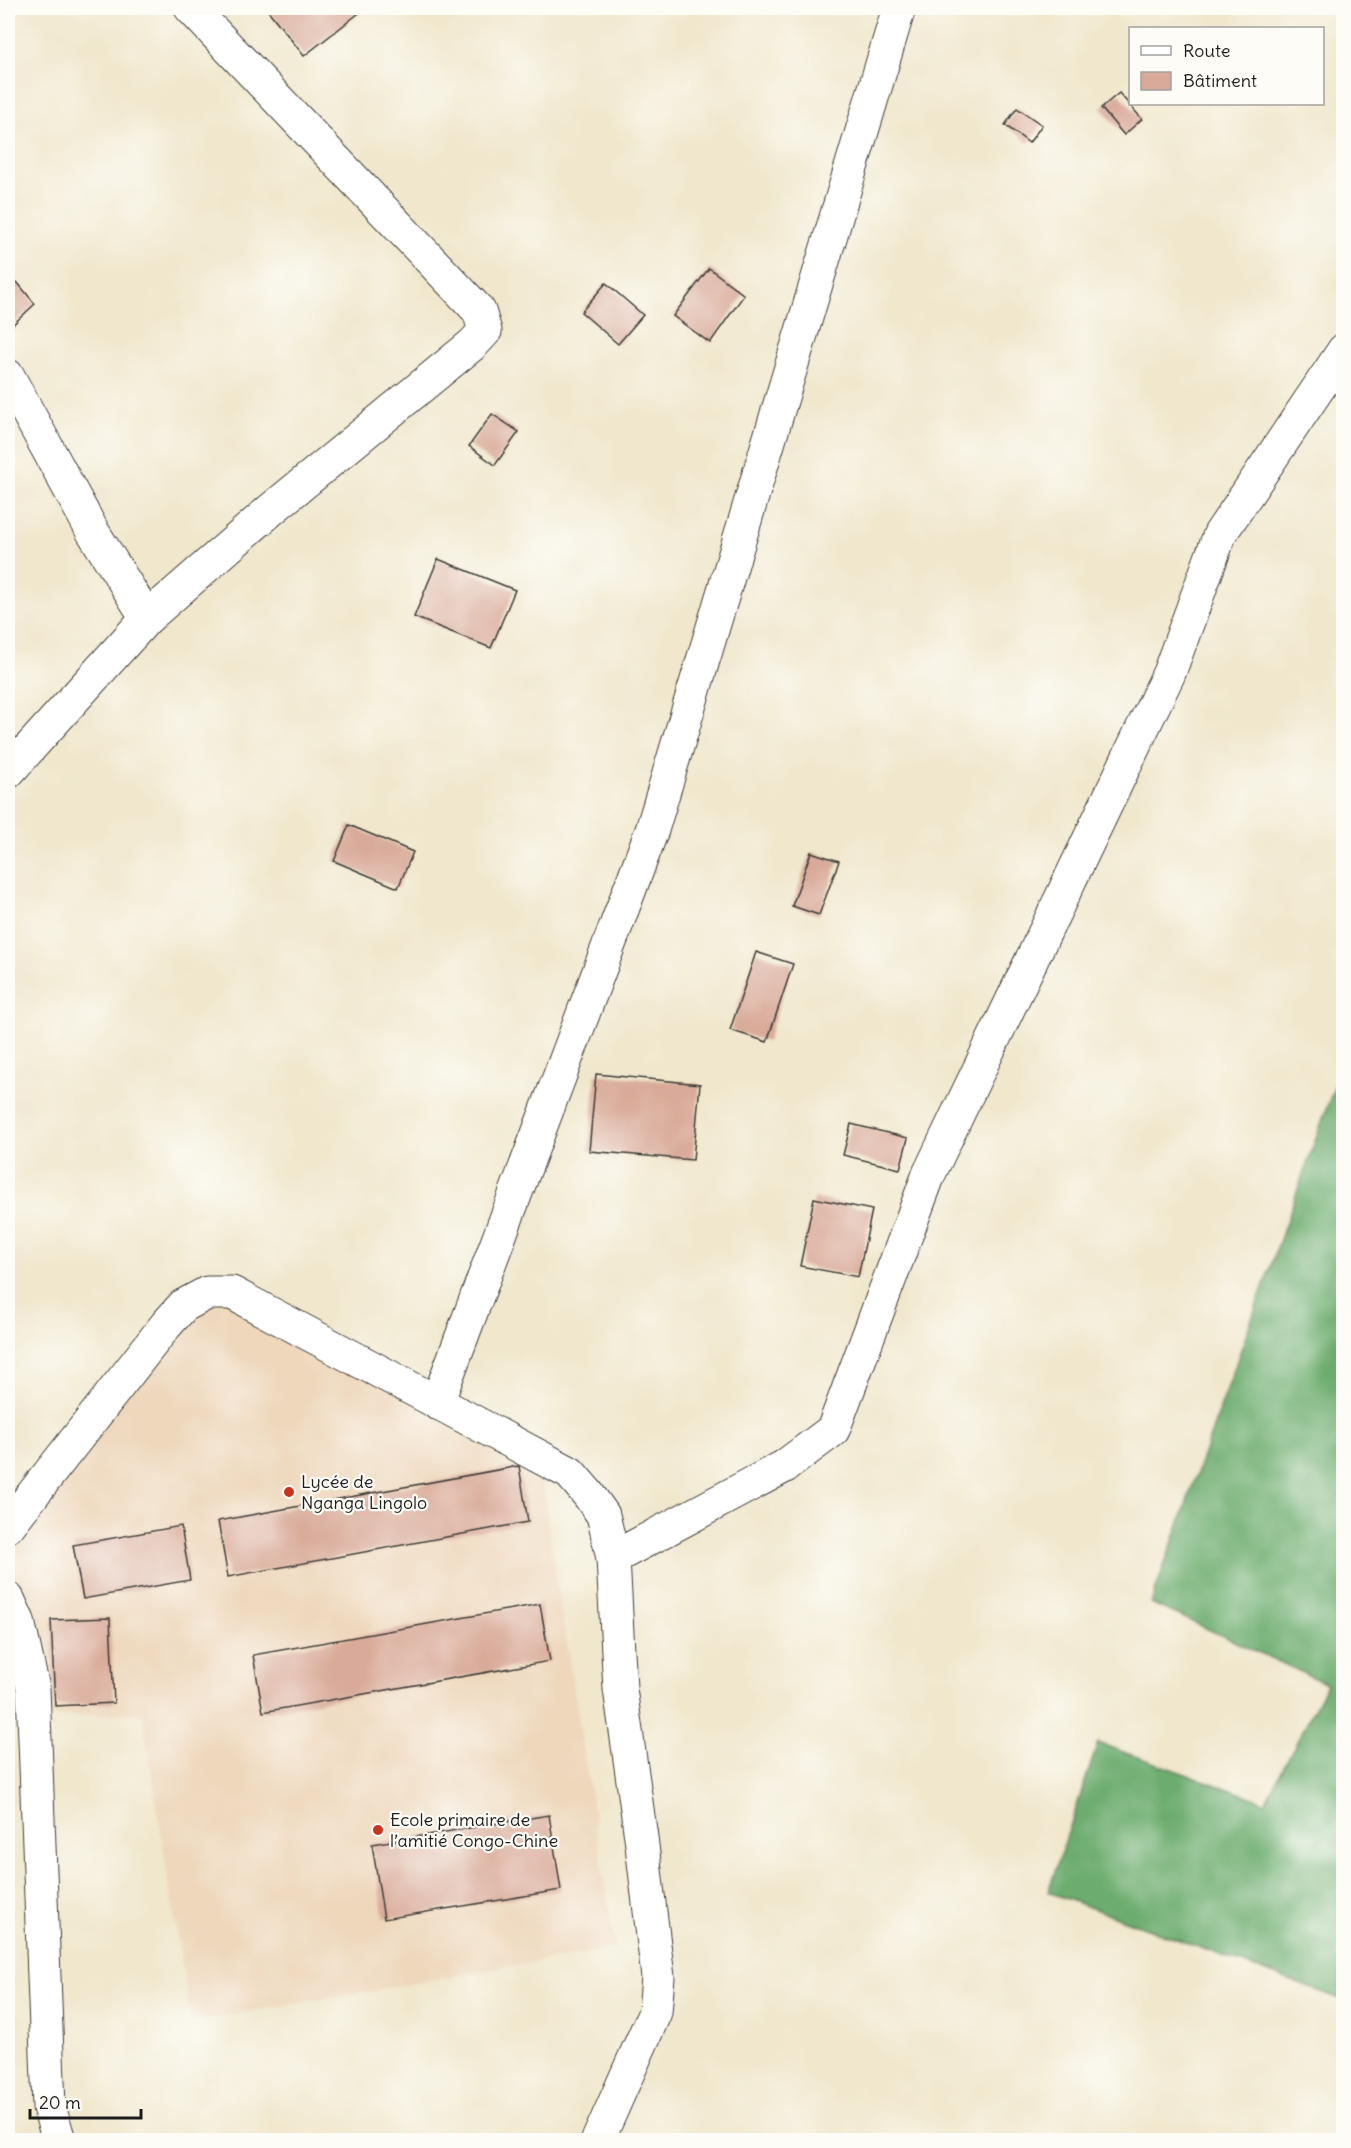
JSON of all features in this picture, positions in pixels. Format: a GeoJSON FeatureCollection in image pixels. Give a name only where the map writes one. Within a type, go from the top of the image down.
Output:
{"type":"FeatureCollection","features":[{"type":"Feature","properties":{"kind":"street"},"geometry":{"type":"LineString","coordinates":[[8,772],[147,618],[273,508],[473,344],[485,331],[479,311],[191,8]]}},
{"type":"Feature","properties":{"kind":"street"},"geometry":{"type":"LineString","coordinates":[[437,1403],[652,830],[899,8]]}},
{"type":"Feature","properties":{"kind":"street"},"geometry":{"type":"LineString","coordinates":[[613,1558],[785,1466],[833,1430],[928,1174],[1169,673],[1220,534],[1344,350]]}},
{"type":"Feature","properties":{"kind":"street"},"geometry":{"type":"LineString","coordinates":[[8,376],[93,532],[147,618]]}},
{"type":"Feature","properties":{"kind":"street"},"geometry":{"type":"LineString","coordinates":[[8,1526],[166,1325],[183,1306],[207,1293],[232,1293],[570,1473],[603,1515],[613,1558],[620,1689],[658,1977],[655,2012],[598,2140]]}},
{"type":"Feature","properties":{"kind":"street"},"geometry":{"type":"LineString","coordinates":[[8,1599],[18,1621],[33,1688],[48,2107],[59,2140]]}},
{"type":"Feature","properties":{"kind":"shaded area"},"geometry":{"type":"Polygon","coordinates":[[[232,1293],[539,1457],[615,1948],[191,2022],[142,1713],[35,1717],[8,1599],[8,1526],[149,1348],[232,1293]]]}},
{"type":"Feature","properties":{"kind":"green space"},"geometry":{"type":"Polygon","coordinates":[[[1343,1062],[1343,2000],[1048,1892],[1098,1743],[1265,1802],[1327,1684],[1151,1603],[1343,1062]]]}},
{"type":"Feature","properties":{"kind":"building"},"geometry":{"type":"Polygon","coordinates":[[[266,8],[361,8],[363,10],[304,56],[266,8]]]}},
{"type":"Feature","properties":{"kind":"building"},"geometry":{"type":"Polygon","coordinates":[[[1119,93],[1142,119],[1124,135],[1101,108],[1119,93]]]}},
{"type":"Feature","properties":{"kind":"building"},"geometry":{"type":"Polygon","coordinates":[[[1017,108],[1042,125],[1029,143],[1005,125],[1017,108]]]}},
{"type":"Feature","properties":{"kind":"building"},"geometry":{"type":"Polygon","coordinates":[[[709,268],[744,295],[710,343],[673,316],[709,268]]]}},
{"type":"Feature","properties":{"kind":"building"},"geometry":{"type":"Polygon","coordinates":[[[17,282],[35,304],[8,329],[8,290],[17,282]]]}},
{"type":"Feature","properties":{"kind":"building"},"geometry":{"type":"Polygon","coordinates":[[[606,283],[643,315],[618,344],[581,312],[606,283]]]}},
{"type":"Feature","properties":{"kind":"building"},"geometry":{"type":"Polygon","coordinates":[[[492,414],[519,432],[495,465],[469,446],[492,414]]]}},
{"type":"Feature","properties":{"kind":"building"},"geometry":{"type":"Polygon","coordinates":[[[438,559],[515,590],[491,648],[414,617],[438,559]]]}},
{"type":"Feature","properties":{"kind":"building"},"geometry":{"type":"Polygon","coordinates":[[[349,825],[413,852],[398,888],[334,861],[349,825]]]}},
{"type":"Feature","properties":{"kind":"building"},"geometry":{"type":"Polygon","coordinates":[[[811,852],[839,861],[819,915],[792,906],[811,852]]]}},
{"type":"Feature","properties":{"kind":"building"},"geometry":{"type":"Polygon","coordinates":[[[756,952],[793,964],[767,1042],[730,1030],[756,952]]]}},
{"type":"Feature","properties":{"kind":"building"},"geometry":{"type":"Polygon","coordinates":[[[596,1074],[700,1084],[693,1160],[589,1151],[596,1074]]]}},
{"type":"Feature","properties":{"kind":"building"},"geometry":{"type":"Polygon","coordinates":[[[851,1124],[908,1138],[900,1169],[843,1155],[851,1124]]]}},
{"type":"Feature","properties":{"kind":"building"},"geometry":{"type":"Polygon","coordinates":[[[814,1198],[872,1210],[858,1277],[800,1266],[814,1198]]]}},
{"type":"Feature","properties":{"kind":"building"},"geometry":{"type":"Polygon","coordinates":[[[519,1466],[528,1522],[228,1577],[218,1521],[519,1466]]]}},
{"type":"Feature","properties":{"kind":"building"},"geometry":{"type":"Polygon","coordinates":[[[181,1526],[190,1580],[83,1599],[73,1545],[181,1526]]]}},
{"type":"Feature","properties":{"kind":"building"},"geometry":{"type":"Polygon","coordinates":[[[540,1604],[550,1661],[263,1712],[253,1655],[540,1604]]]}},
{"type":"Feature","properties":{"kind":"building"},"geometry":{"type":"Polygon","coordinates":[[[110,1618],[114,1703],[55,1706],[51,1620],[110,1618]]]}},
{"type":"Feature","properties":{"kind":"building"},"geometry":{"type":"Polygon","coordinates":[[[549,1815],[561,1890],[384,1919],[372,1844],[549,1815]]]}},
{"type":"Feature","properties":{"kind":"place","name":"Lycée de Nganga Lingolo"},"geometry":{"type":"Point","coordinates":[289,1492]}},
{"type":"Feature","properties":{"kind":"place","name":"Ecole primaire de l’amitié Congo-Chine"},"geometry":{"type":"Point","coordinates":[378,1830]}}]}
